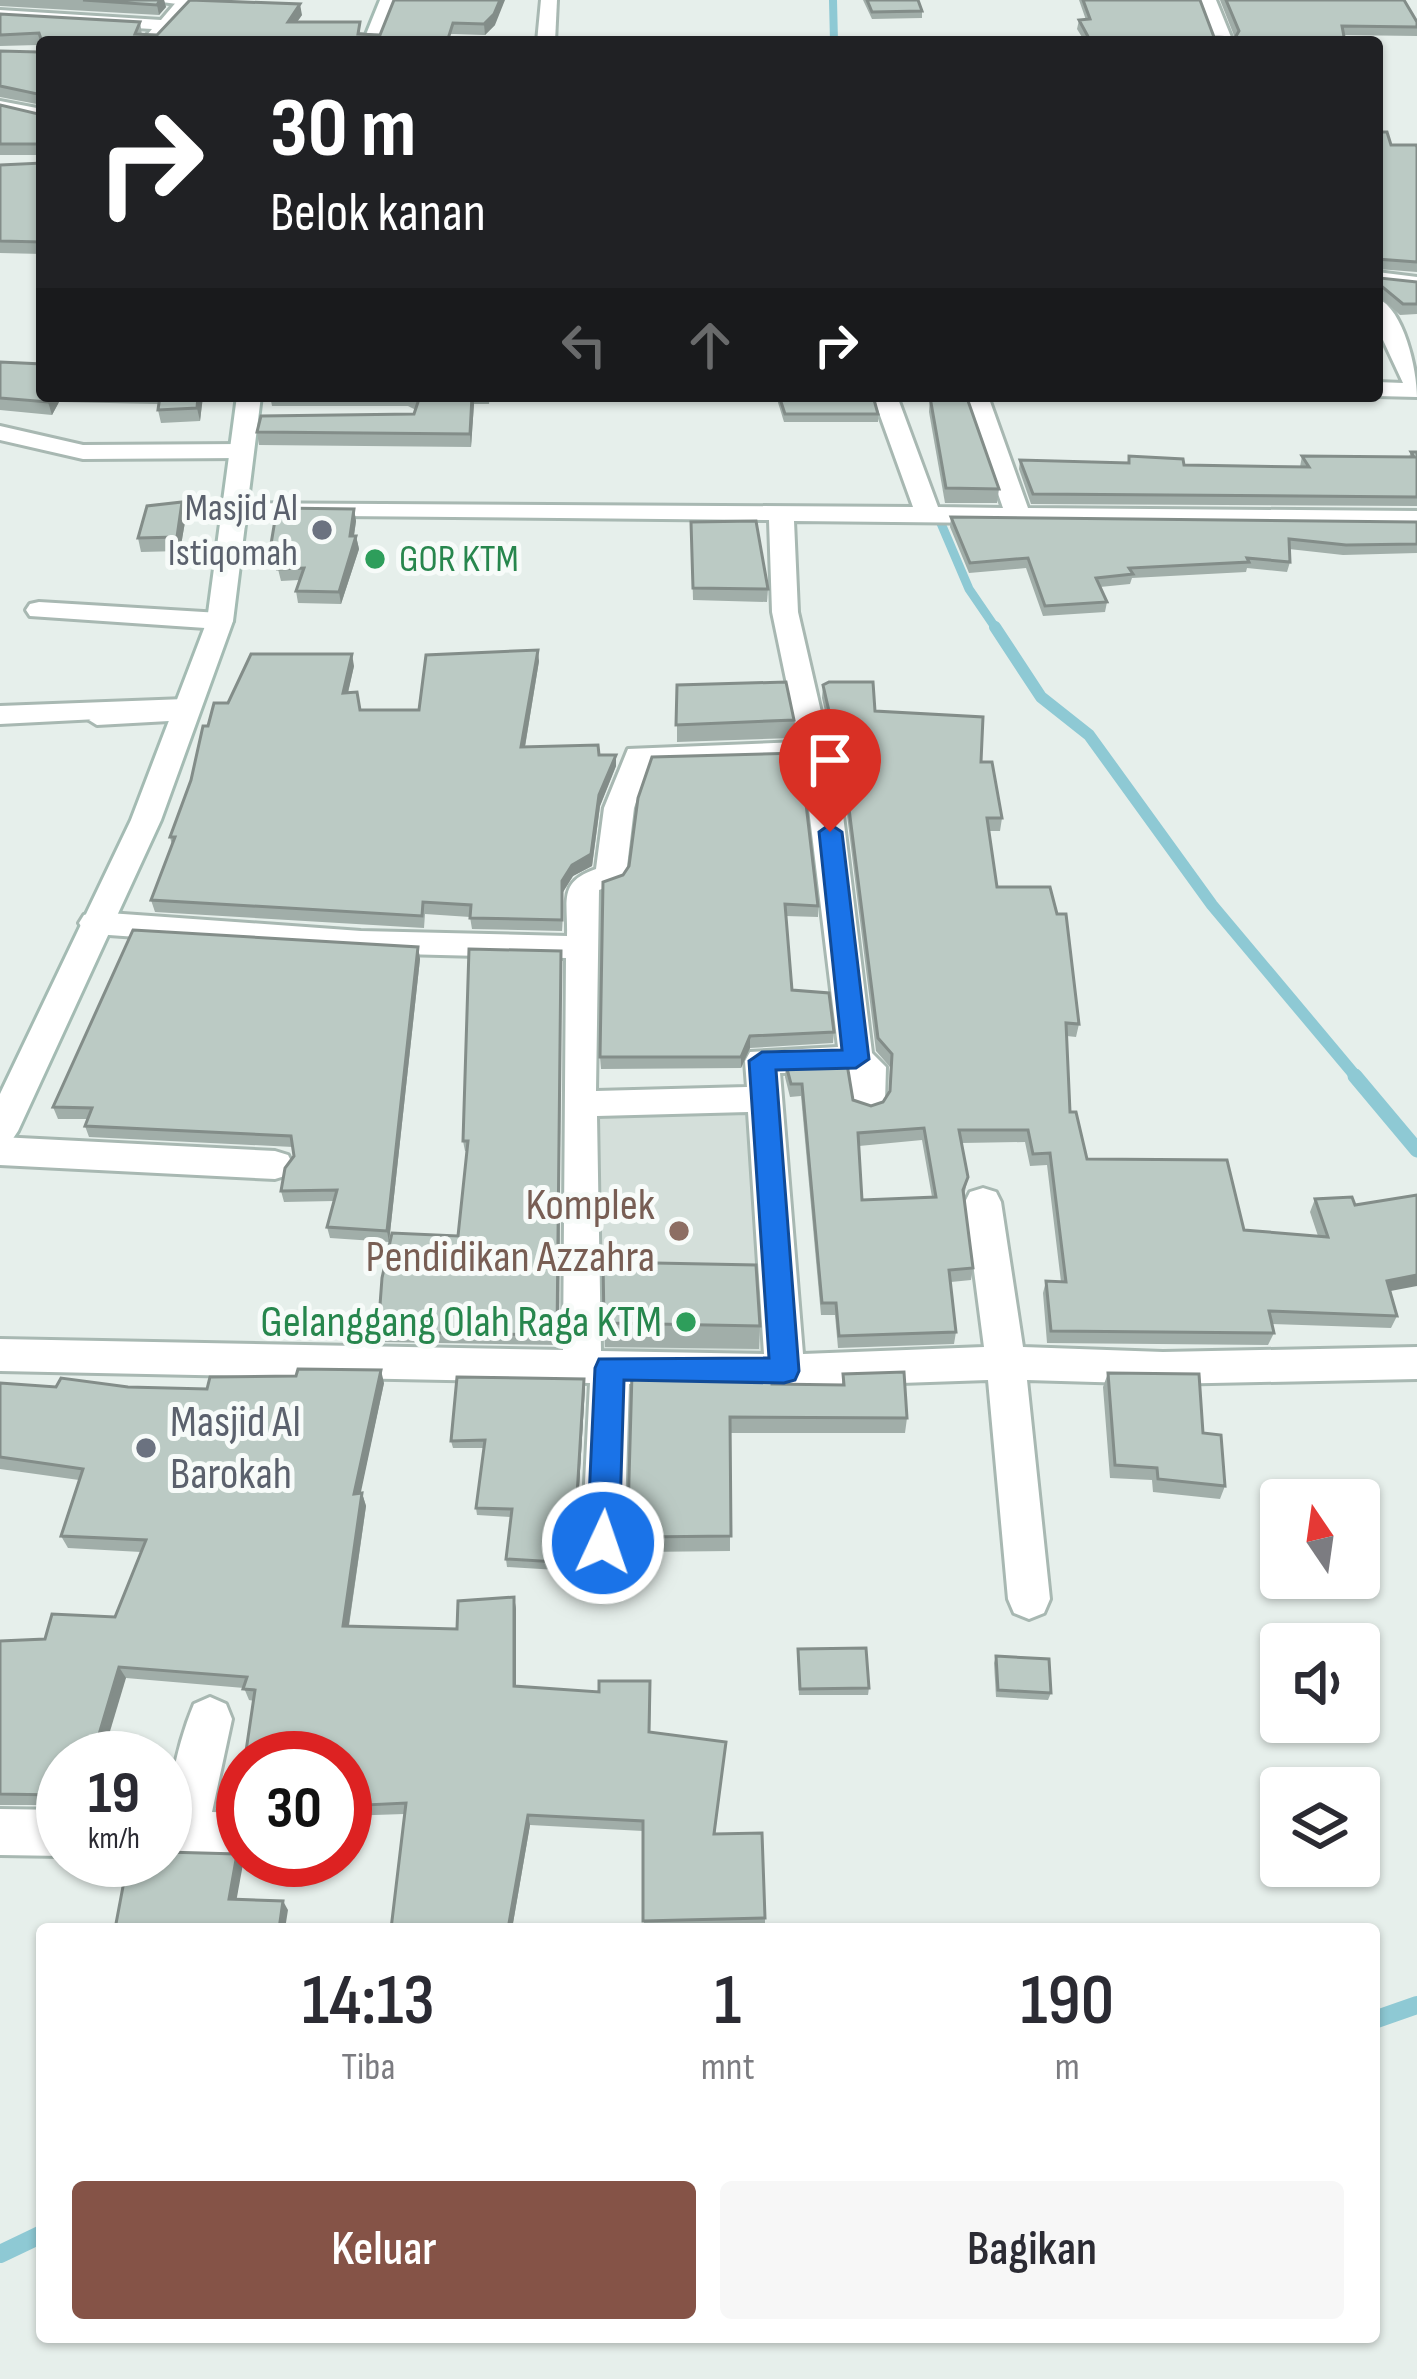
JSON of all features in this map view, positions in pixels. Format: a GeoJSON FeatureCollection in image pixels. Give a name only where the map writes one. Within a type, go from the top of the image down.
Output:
{"type":"FeatureCollection","features":[{"type":"Feature","properties":{"kind":"street"},"geometry":{"type":"LineString","coordinates":[[374,36],[388,0]]}},
{"type":"Feature","properties":{"kind":"street"},"geometry":{"type":"LineString","coordinates":[[546,36],[549,0]]}},
{"type":"Feature","properties":{"kind":"street"},"geometry":{"type":"LineString","coordinates":[[1208,0],[1222,36]]}},
{"type":"Feature","properties":{"kind":"street"},"geometry":{"type":"LineString","coordinates":[[155,36],[186,1]]}},
{"type":"Feature","properties":{"kind":"street"},"geometry":{"type":"LineString","coordinates":[[0,16],[164,25]]}},
{"type":"Feature","properties":{"kind":"street"},"geometry":{"type":"LineString","coordinates":[[0,106],[36,114]]}},
{"type":"Feature","properties":{"kind":"street"},"geometry":{"type":"LineString","coordinates":[[1383,279],[1417,283]]}},
{"type":"Feature","properties":{"kind":"street"},"geometry":{"type":"LineString","coordinates":[[1383,317],[1417,388],[1383,389]]}},
{"type":"Feature","properties":{"kind":"street"},"geometry":{"type":"LineString","coordinates":[[887,402],[928,515]]}},
{"type":"Feature","properties":{"kind":"street"},"geometry":{"type":"LineString","coordinates":[[978,402],[1018,514]]}},
{"type":"Feature","properties":{"kind":"street"},"geometry":{"type":"LineString","coordinates":[[0,1131],[146,820],[220,622],[242,451],[254,411]]}},
{"type":"Feature","properties":{"kind":"street"},"geometry":{"type":"LineString","coordinates":[[0,433],[83,452],[242,451]]}},
{"type":"Feature","properties":{"kind":"street"},"geometry":{"type":"LineString","coordinates":[[237,508],[1417,519]]}},
{"type":"Feature","properties":{"kind":"street"},"geometry":{"type":"LineString","coordinates":[[781,513],[784,612],[837,878],[856,1059]]}},
{"type":"Feature","properties":{"kind":"street"},"geometry":{"type":"LineString","coordinates":[[39,610],[220,622]]}},
{"type":"Feature","properties":{"kind":"street"},"geometry":{"type":"LineString","coordinates":[[0,715],[183,712]]}},
{"type":"Feature","properties":{"kind":"street"},"geometry":{"type":"LineString","coordinates":[[603,1543],[580,1104],[584,884],[611,875],[619,808],[638,755],[814,751]]}},
{"type":"Feature","properties":{"kind":"street"},"geometry":{"type":"LineString","coordinates":[[95,923],[361,942],[580,947]]}},
{"type":"Feature","properties":{"kind":"street"},"geometry":{"type":"LineString","coordinates":[[784,1371],[762,1061],[856,1059],[869,1067],[868,1102]]}},
{"type":"Feature","properties":{"kind":"street"},"geometry":{"type":"LineString","coordinates":[[580,1104],[764,1099]]}},
{"type":"Feature","properties":{"kind":"street"},"geometry":{"type":"LineString","coordinates":[[0,1151],[274,1166]]}},
{"type":"Feature","properties":{"kind":"street"},"geometry":{"type":"LineString","coordinates":[[983,1202],[1006,1363],[1028,1599]]}},
{"type":"Feature","properties":{"kind":"street"},"geometry":{"type":"LineString","coordinates":[[0,1355],[784,1371],[1006,1363],[1163,1368],[1417,1363]]}},
{"type":"Feature","properties":{"kind":"street"},"geometry":{"type":"LineString","coordinates":[[192,1777],[210,1719]]}},
{"type":"Feature","properties":{"kind":"street"},"geometry":{"type":"LineString","coordinates":[[0,1832],[36,1833]]}},
{"type":"Feature","properties":{"kind":"lane"},"geometry":{"type":"LineString","coordinates":[[152,0],[186,1]]}},
{"type":"Feature","properties":{"kind":"lane"},"geometry":{"type":"LineString","coordinates":[[97,721],[183,712]]}},
{"type":"Feature","properties":{"kind":"shaded area","name":"Komplek Pendidikan Azzahra"},"geometry":{"type":"Polygon","coordinates":[[[758,1101],[780,1363],[590,1358],[586,1105],[758,1101]]]}},
{"type":"Feature","properties":{"kind":"building"},"geometry":{"type":"Polygon","coordinates":[[[83,0],[160,0],[157,5],[83,0]]]}},
{"type":"Feature","properties":{"kind":"building"},"geometry":{"type":"Polygon","coordinates":[[[190,0],[300,4],[288,22],[360,22],[358,34],[380,35],[394,0],[500,0],[484,24],[453,23],[449,36],[0,35],[0,14],[140,22],[135,34],[157,35],[190,0]]]}},
{"type":"Feature","properties":{"kind":"building"},"geometry":{"type":"Polygon","coordinates":[[[867,0],[918,0],[922,11],[872,12],[867,0]]]}},
{"type":"Feature","properties":{"kind":"building"},"geometry":{"type":"Polygon","coordinates":[[[1083,0],[1200,0],[1214,36],[1088,36],[1079,20],[1090,19],[1083,0]]]}},
{"type":"Feature","properties":{"kind":"building"},"geometry":{"type":"Polygon","coordinates":[[[1226,0],[1404,0],[1417,22],[1417,27],[1342,26],[1344,36],[1236,36],[1239,31],[1226,0]]]}},
{"type":"Feature","properties":{"kind":"building"},"geometry":{"type":"Polygon","coordinates":[[[0,51],[36,52],[36,94],[0,86],[0,51]]]}},
{"type":"Feature","properties":{"kind":"building"},"geometry":{"type":"Polygon","coordinates":[[[0,105],[36,114],[36,144],[0,144],[0,105]]]}},
{"type":"Feature","properties":{"kind":"building"},"geometry":{"type":"Polygon","coordinates":[[[1383,132],[1391,145],[1417,147],[1417,262],[1383,259],[1383,132]]]}},
{"type":"Feature","properties":{"kind":"building"},"geometry":{"type":"Polygon","coordinates":[[[36,163],[36,242],[0,241],[0,165],[36,163]]]}},
{"type":"Feature","properties":{"kind":"building"},"geometry":{"type":"Polygon","coordinates":[[[1383,278],[1417,282],[1417,304],[1403,304],[1383,287],[1383,278]]]}},
{"type":"Feature","properties":{"kind":"building"},"geometry":{"type":"Polygon","coordinates":[[[0,362],[36,364],[36,401],[0,398],[0,362]]]}},
{"type":"Feature","properties":{"kind":"building"},"geometry":{"type":"Polygon","coordinates":[[[159,402],[198,402],[197,408],[158,410],[159,402]]]}},
{"type":"Feature","properties":{"kind":"building"},"geometry":{"type":"Polygon","coordinates":[[[418,402],[472,402],[470,434],[257,432],[261,416],[414,414],[418,402]]]}},
{"type":"Feature","properties":{"kind":"building"},"geometry":{"type":"Polygon","coordinates":[[[781,402],[875,402],[878,414],[785,414],[781,402]]]}},
{"type":"Feature","properties":{"kind":"building"},"geometry":{"type":"Polygon","coordinates":[[[931,402],[968,402],[999,489],[946,488],[931,402]]]}},
{"type":"Feature","properties":{"kind":"building"},"geometry":{"type":"Polygon","coordinates":[[[1411,452],[1417,452],[1417,497],[1033,494],[1020,460],[1129,463],[1129,456],[1183,459],[1184,465],[1309,467],[1302,456],[1414,457],[1411,452]]]}},
{"type":"Feature","properties":{"kind":"building"},"geometry":{"type":"Polygon","coordinates":[[[182,502],[177,537],[138,538],[147,506],[182,502]]]}},
{"type":"Feature","properties":{"kind":"building"},"geometry":{"type":"Polygon","coordinates":[[[277,508],[354,509],[350,536],[356,536],[339,592],[296,591],[304,568],[278,569],[282,550],[270,550],[277,508]]]}},
{"type":"Feature","properties":{"kind":"building"},"geometry":{"type":"Polygon","coordinates":[[[951,517],[1417,522],[1417,544],[1346,545],[1289,539],[1290,562],[1247,558],[1249,562],[1129,568],[1133,574],[1096,578],[1107,602],[1045,606],[1028,558],[970,563],[951,517]]]}},
{"type":"Feature","properties":{"kind":"building"},"geometry":{"type":"Polygon","coordinates":[[[756,521],[768,589],[693,588],[691,522],[756,521]]]}},
{"type":"Feature","properties":{"kind":"building"},"geometry":{"type":"Polygon","coordinates":[[[538,650],[521,747],[598,745],[599,755],[616,755],[599,795],[591,854],[572,865],[562,881],[562,920],[470,918],[471,905],[423,902],[422,916],[151,900],[175,837],[170,837],[191,780],[203,726],[208,726],[214,703],[228,703],[251,654],[352,654],[343,693],[357,692],[360,710],[419,710],[426,655],[538,650]]]}},
{"type":"Feature","properties":{"kind":"building"},"geometry":{"type":"Polygon","coordinates":[[[786,682],[794,720],[676,725],[677,685],[786,682]]]}},
{"type":"Feature","properties":{"kind":"building"},"geometry":{"type":"Polygon","coordinates":[[[873,682],[875,711],[983,717],[981,762],[992,762],[1002,818],[987,818],[997,887],[1050,887],[1057,914],[1066,914],[1079,1024],[1066,1023],[1070,1112],[1076,1112],[1087,1159],[1227,1160],[1244,1230],[1328,1237],[1315,1199],[1352,1197],[1355,1205],[1417,1195],[1417,1275],[1387,1281],[1397,1316],[1269,1311],[1274,1333],[1051,1331],[1046,1281],[1066,1282],[1050,1153],[1033,1154],[1028,1130],[959,1130],[968,1177],[963,1190],[973,1268],[949,1270],[956,1332],[839,1336],[836,1303],[822,1303],[802,1084],[791,1084],[786,1065],[847,1064],[853,1100],[871,1106],[883,1102],[890,1091],[892,1054],[878,1038],[846,785],[823,685],[873,682]],[[924,1128],[858,1133],[862,1200],[936,1197],[924,1128]]]}},
{"type":"Feature","properties":{"kind":"building"},"geometry":{"type":"Polygon","coordinates":[[[800,753],[818,906],[785,904],[792,990],[829,993],[834,1032],[750,1036],[741,1057],[600,1057],[603,882],[623,875],[629,866],[638,798],[652,757],[800,753]]]}},
{"type":"Feature","properties":{"kind":"building"},"geometry":{"type":"Polygon","coordinates":[[[133,930],[418,947],[387,1231],[327,1227],[337,1190],[281,1191],[285,1168],[294,1156],[291,1136],[85,1126],[92,1108],[53,1107],[133,930]]]}},
{"type":"Feature","properties":{"kind":"building"},"geometry":{"type":"Polygon","coordinates":[[[469,949],[561,951],[557,1335],[378,1332],[382,1278],[392,1233],[458,1236],[468,1141],[463,1141],[469,949]]]}},
{"type":"Feature","properties":{"kind":"building"},"geometry":{"type":"Polygon","coordinates":[[[603,1262],[756,1265],[760,1326],[604,1323],[603,1262]]]}},
{"type":"Feature","properties":{"kind":"building"},"geometry":{"type":"Polygon","coordinates":[[[298,1369],[381,1370],[354,1494],[362,1493],[343,1626],[457,1629],[458,1601],[514,1597],[514,1686],[599,1692],[599,1681],[650,1681],[649,1732],[726,1742],[714,1834],[762,1833],[765,1918],[643,1921],[643,1821],[528,1815],[509,1923],[392,1923],[406,1803],[372,1805],[372,1731],[249,1731],[255,1690],[243,1689],[247,1677],[119,1667],[100,1731],[36,1731],[36,1795],[0,1794],[0,1641],[45,1639],[52,1614],[115,1617],[146,1540],[61,1536],[83,1469],[0,1457],[0,1383],[56,1387],[61,1378],[128,1387],[207,1389],[210,1377],[296,1376],[298,1369]]]}},
{"type":"Feature","properties":{"kind":"building"},"geometry":{"type":"Polygon","coordinates":[[[904,1372],[907,1418],[730,1417],[731,1536],[641,1537],[641,1515],[628,1514],[632,1373],[772,1376],[772,1384],[844,1385],[843,1374],[904,1372]]]}},
{"type":"Feature","properties":{"kind":"building"},"geometry":{"type":"Polygon","coordinates":[[[1108,1373],[1199,1374],[1203,1433],[1221,1435],[1225,1486],[1158,1479],[1157,1468],[1115,1465],[1108,1373]]]}},
{"type":"Feature","properties":{"kind":"building"},"geometry":{"type":"Polygon","coordinates":[[[457,1377],[584,1379],[573,1563],[506,1559],[512,1509],[476,1508],[485,1440],[451,1441],[457,1377]]]}},
{"type":"Feature","properties":{"kind":"building"},"geometry":{"type":"Polygon","coordinates":[[[866,1648],[869,1688],[800,1689],[798,1649],[866,1648]]]}},
{"type":"Feature","properties":{"kind":"building"},"geometry":{"type":"Polygon","coordinates":[[[996,1656],[1049,1659],[1051,1693],[998,1690],[996,1656]]]}},
{"type":"Feature","properties":{"kind":"building"},"geometry":{"type":"Polygon","coordinates":[[[192,1853],[216,1853],[216,1887],[231,1887],[229,1899],[283,1901],[280,1923],[116,1923],[123,1887],[192,1887],[192,1853]]]}},
{"type":"Feature","properties":{"kind":"waterway"},"geometry":{"type":"LineString","coordinates":[[833,0],[834,36]]}},
{"type":"Feature","properties":{"kind":"waterway"},"geometry":{"type":"LineString","coordinates":[[940,521],[969,589],[996,629]]}},
{"type":"Feature","properties":{"kind":"waterway"},"geometry":{"type":"LineString","coordinates":[[996,629],[1041,697],[1089,735],[1212,905],[1358,1079]]}},
{"type":"Feature","properties":{"kind":"waterway"},"geometry":{"type":"LineString","coordinates":[[1355,1076],[1417,1150]]}},
{"type":"Feature","properties":{"kind":"waterway"},"geometry":{"type":"LineString","coordinates":[[1380,2018],[1417,2005]]}},
{"type":"Feature","properties":{"kind":"waterway"},"geometry":{"type":"LineString","coordinates":[[0,2254],[36,2237]]}},
{"type":"Feature","properties":{"kind":"place","name":"Masjid Al Istiqomah"},"geometry":{"type":"Point","coordinates":[322,530]}},
{"type":"Feature","properties":{"kind":"place","name":"GOR KTM"},"geometry":{"type":"Point","coordinates":[375,559]}},
{"type":"Feature","properties":{"kind":"place","name":"Komplek Pendidikan Azzahra"},"geometry":{"type":"Point","coordinates":[679,1231]}},
{"type":"Feature","properties":{"kind":"place","name":"Gelanggang Olah Raga KTM"},"geometry":{"type":"Point","coordinates":[686,1322]}},
{"type":"Feature","properties":{"kind":"place","name":"Masjid Al Barokah"},"geometry":{"type":"Point","coordinates":[146,1448]}},
{"type":"Feature","properties":{"kind":"route"},"geometry":{"type":"LineString","coordinates":[[603,1543],[610,1368],[784,1371],[762,1061],[856,1059],[830,832]]}}]}
